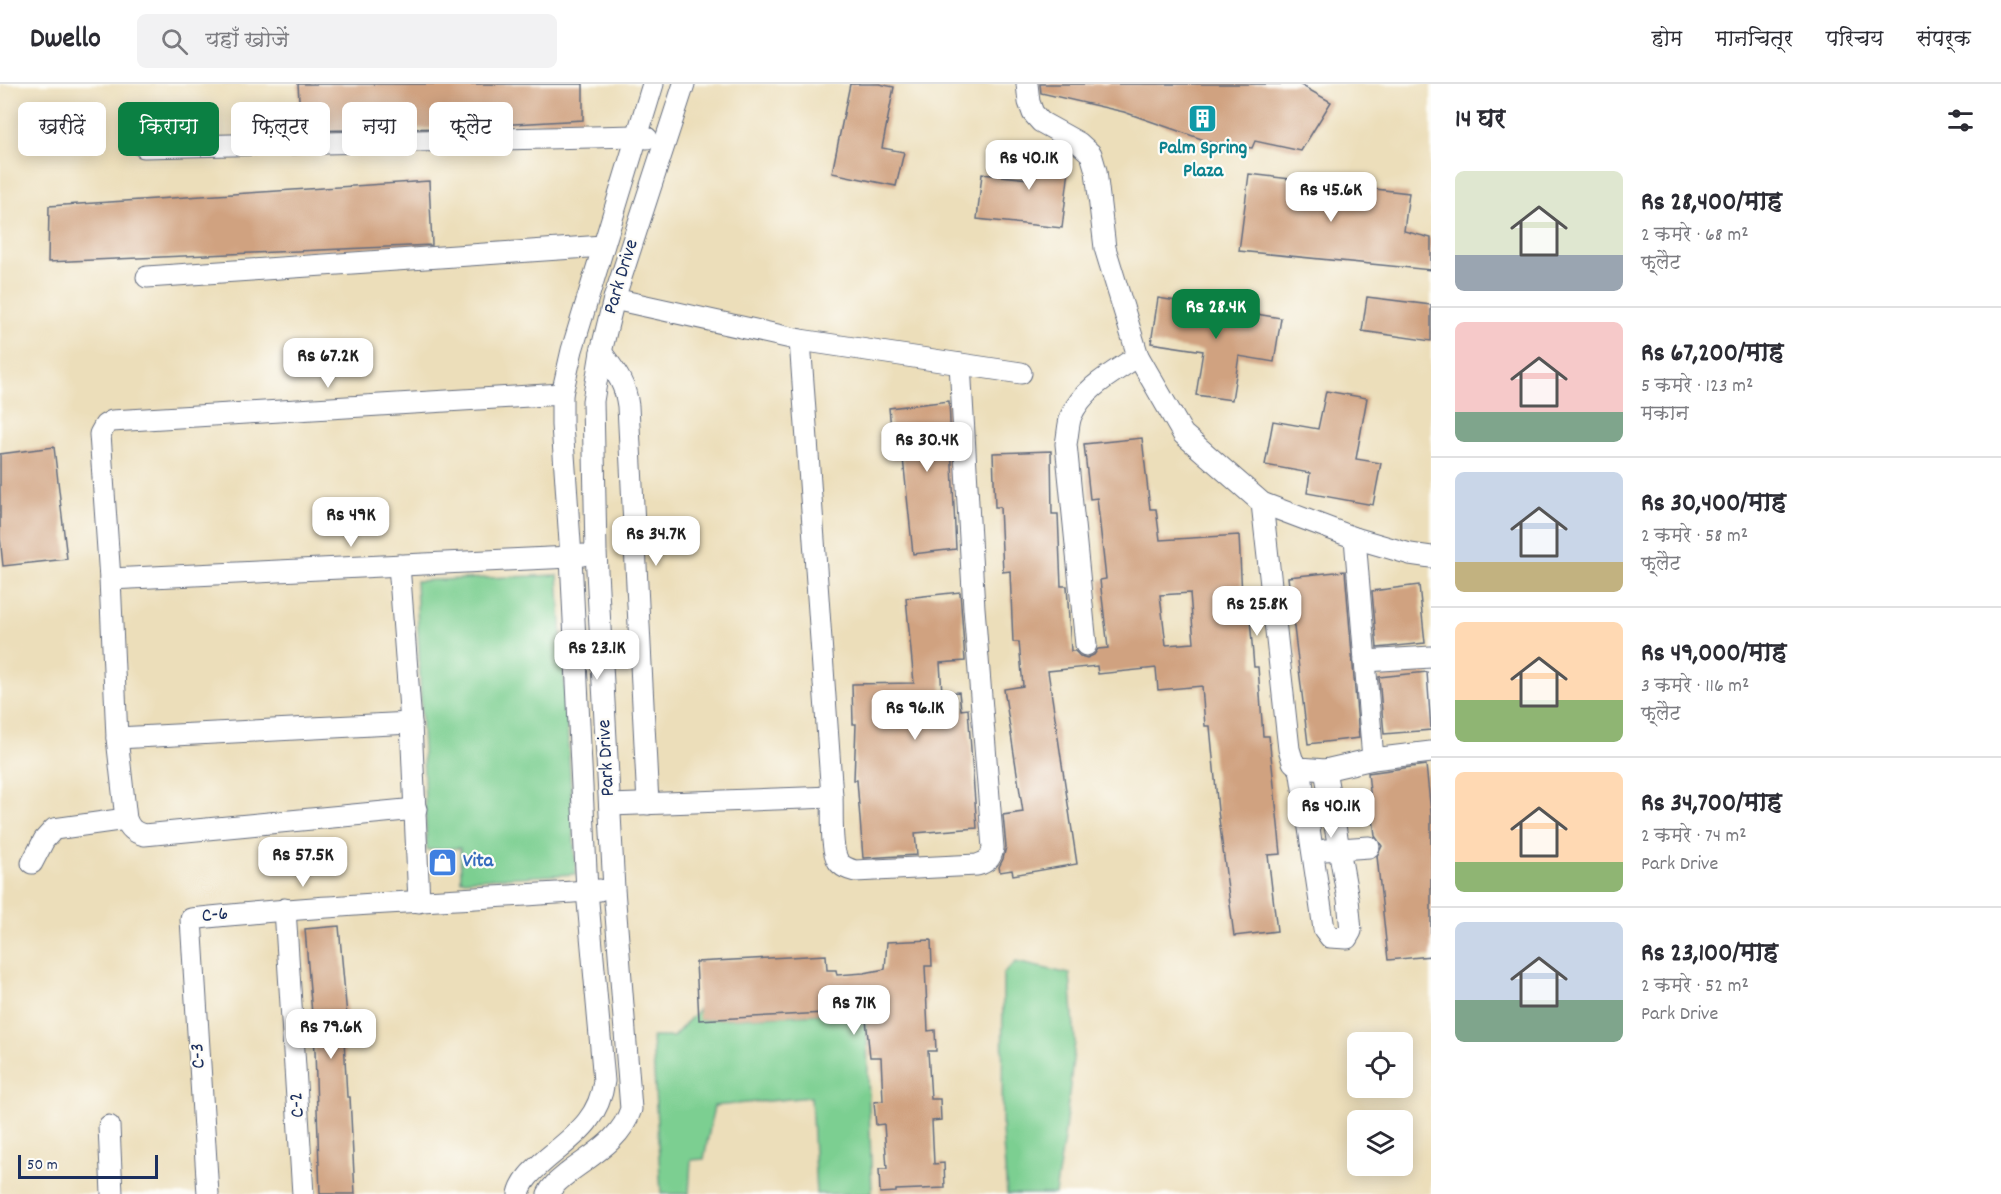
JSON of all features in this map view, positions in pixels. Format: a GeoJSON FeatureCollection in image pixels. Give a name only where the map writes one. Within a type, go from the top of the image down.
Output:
{"type":"FeatureCollection","features":[{"type":"Feature","properties":{"kind":"street","name":"Park Drive"},"geometry":{"type":"LineString","coordinates":[[519,1194],[531,1172],[585,1125],[596,1110],[604,1081],[587,891],[562,394],[572,350],[653,84]]}},
{"type":"Feature","properties":{"kind":"street","name":"Park Drive"},"geometry":{"type":"LineString","coordinates":[[549,1194],[560,1180],[616,1137],[626,1124],[630,1109],[614,889],[596,552],[593,401],[600,352],[614,299],[684,84]]}},
{"type":"Feature","properties":{"kind":"street"},"geometry":{"type":"LineString","coordinates":[[1027,84],[1029,102],[1041,122],[1079,143],[1091,154],[1096,171],[1106,248],[1138,356],[1184,434],[1262,503],[1355,538],[1410,554],[1431,557]]}},
{"type":"Feature","properties":{"kind":"street"},"geometry":{"type":"LineString","coordinates":[[219,145],[636,136],[666,140]]}},
{"type":"Feature","properties":{"kind":"street"},"geometry":{"type":"LineString","coordinates":[[147,277],[603,246]]}},
{"type":"Feature","properties":{"kind":"street"},"geometry":{"type":"LineString","coordinates":[[614,299],[800,340],[1021,373]]}},
{"type":"Feature","properties":{"kind":"street"},"geometry":{"type":"LineString","coordinates":[[800,340],[835,852],[839,862],[845,868],[855,871],[977,865],[987,862],[992,855],[974,608],[960,363]]}},
{"type":"Feature","properties":{"kind":"street"},"geometry":{"type":"LineString","coordinates":[[600,352],[621,378],[628,406],[648,804]]}},
{"type":"Feature","properties":{"kind":"street"},"geometry":{"type":"LineString","coordinates":[[1086,645],[1066,444],[1071,417],[1082,398],[1096,384],[1138,356]]}},
{"type":"Feature","properties":{"kind":"street"},"geometry":{"type":"LineString","coordinates":[[416,809],[144,835],[135,832],[130,827],[126,819],[117,738],[110,579],[100,434],[105,425],[112,421],[562,394]]}},
{"type":"Feature","properties":{"kind":"street"},"geometry":{"type":"LineString","coordinates":[[1262,503],[1289,750],[1293,762],[1300,768],[1325,770],[1373,759],[1431,752]]}},
{"type":"Feature","properties":{"kind":"street"},"geometry":{"type":"LineString","coordinates":[[1355,538],[1373,759]]}},
{"type":"Feature","properties":{"kind":"street"},"geometry":{"type":"LineString","coordinates":[[110,579],[571,557],[596,552]]}},
{"type":"Feature","properties":{"kind":"street"},"geometry":{"type":"LineString","coordinates":[[399,565],[411,723],[419,902]]}},
{"type":"Feature","properties":{"kind":"street"},"geometry":{"type":"LineString","coordinates":[[1365,661],[1431,657]]}},
{"type":"Feature","properties":{"kind":"street"},"geometry":{"type":"LineString","coordinates":[[117,738],[411,723]]}},
{"type":"Feature","properties":{"kind":"street"},"geometry":{"type":"LineString","coordinates":[[1300,768],[1326,934],[1330,937],[1347,938],[1351,931],[1348,899],[1325,770]]}},
{"type":"Feature","properties":{"kind":"street"},"geometry":{"type":"LineString","coordinates":[[610,805],[832,797]]}},
{"type":"Feature","properties":{"kind":"street"},"geometry":{"type":"LineString","coordinates":[[32,863],[44,840],[54,829],[126,819]]}},
{"type":"Feature","properties":{"kind":"street"},"geometry":{"type":"LineString","coordinates":[[1313,850],[1369,847]]}},
{"type":"Feature","properties":{"kind":"street","name":"C-6"},"geometry":{"type":"LineString","coordinates":[[191,919],[285,909],[614,889]]}},
{"type":"Feature","properties":{"kind":"street"},"geometry":{"type":"LineString","coordinates":[[1321,905],[1348,899]]}},
{"type":"Feature","properties":{"kind":"street","name":"C-2"},"geometry":{"type":"LineString","coordinates":[[285,909],[303,1194]]}},
{"type":"Feature","properties":{"kind":"street","name":"C-3"},"geometry":{"type":"LineString","coordinates":[[191,919],[207,1194]]}},
{"type":"Feature","properties":{"kind":"street"},"geometry":{"type":"LineString","coordinates":[[109,1126],[112,1194]]}},
{"type":"Feature","properties":{"kind":"green space"},"geometry":{"type":"Polygon","coordinates":[[[558,575],[576,874],[461,880],[460,848],[427,850],[416,581],[558,575]]]}},
{"type":"Feature","properties":{"kind":"green space"},"geometry":{"type":"Polygon","coordinates":[[[1016,962],[1070,974],[1075,1042],[1055,1194],[1007,1194],[1002,1131],[1003,974],[1016,962]]]}},
{"type":"Feature","properties":{"kind":"green space"},"geometry":{"type":"Polygon","coordinates":[[[699,1009],[700,1020],[866,1012],[872,1194],[816,1194],[811,1097],[714,1106],[704,1159],[691,1160],[689,1194],[661,1194],[652,1037],[673,1037],[699,1009]]]}},
{"type":"Feature","properties":{"kind":"building"},"geometry":{"type":"Polygon","coordinates":[[[298,84],[583,84],[583,120],[513,124],[513,102],[429,102],[429,128],[417,129],[417,102],[342,102],[342,130],[330,130],[330,102],[299,102],[298,84]]]}},
{"type":"Feature","properties":{"kind":"building"},"geometry":{"type":"Polygon","coordinates":[[[850,84],[879,84],[894,87],[882,148],[904,152],[896,186],[832,173],[850,84]]]}},
{"type":"Feature","properties":{"kind":"building","name":"Palm Spring Plaza"},"geometry":{"type":"Polygon","coordinates":[[[1040,84],[1299,84],[1331,102],[1301,151],[1255,141],[1252,148],[1213,143],[1124,112],[1041,93],[1040,84]]]}},
{"type":"Feature","properties":{"kind":"building"},"geometry":{"type":"Polygon","coordinates":[[[1033,143],[1057,146],[1071,153],[1062,228],[977,219],[982,174],[1029,179],[1033,143]]]}},
{"type":"Feature","properties":{"kind":"building"},"geometry":{"type":"Polygon","coordinates":[[[1249,174],[1409,193],[1404,231],[1431,238],[1431,270],[1239,251],[1249,174]]]}},
{"type":"Feature","properties":{"kind":"building"},"geometry":{"type":"Polygon","coordinates":[[[429,181],[432,245],[48,262],[49,206],[429,181]]]}},
{"type":"Feature","properties":{"kind":"building"},"geometry":{"type":"Polygon","coordinates":[[[1367,297],[1431,305],[1431,341],[1362,331],[1367,297]]]}},
{"type":"Feature","properties":{"kind":"building"},"geometry":{"type":"Polygon","coordinates":[[[1158,298],[1281,318],[1274,362],[1239,356],[1232,400],[1196,395],[1203,351],[1151,343],[1158,298]]]}},
{"type":"Feature","properties":{"kind":"building"},"geometry":{"type":"Polygon","coordinates":[[[1326,391],[1367,398],[1356,459],[1381,463],[1373,505],[1307,493],[1310,473],[1265,465],[1273,421],[1318,429],[1326,391]]]}},
{"type":"Feature","properties":{"kind":"building"},"geometry":{"type":"Polygon","coordinates":[[[949,401],[956,549],[913,554],[903,458],[894,459],[889,408],[949,401]]]}},
{"type":"Feature","properties":{"kind":"building"},"geometry":{"type":"Polygon","coordinates":[[[1142,438],[1150,509],[1156,509],[1160,540],[1239,535],[1242,596],[1248,595],[1254,667],[1258,667],[1263,736],[1269,736],[1281,854],[1268,855],[1277,931],[1234,936],[1210,726],[1205,726],[1202,686],[1158,690],[1156,668],[1098,674],[1097,666],[1048,671],[1077,864],[1013,875],[1012,870],[1000,872],[999,867],[1006,847],[1003,815],[1023,812],[1004,689],[1023,686],[1019,642],[1013,642],[1010,571],[1003,572],[1000,507],[995,507],[993,453],[1051,451],[1052,514],[1058,514],[1061,586],[1067,586],[1071,651],[1087,658],[1094,655],[1098,649],[1108,648],[1100,580],[1106,579],[1097,498],[1090,499],[1084,444],[1142,438]],[[1190,593],[1160,595],[1166,645],[1194,643],[1190,593]]]}},
{"type":"Feature","properties":{"kind":"building"},"geometry":{"type":"Polygon","coordinates":[[[54,447],[67,559],[3,566],[0,537],[0,454],[54,447]]]}},
{"type":"Feature","properties":{"kind":"building"},"geometry":{"type":"Polygon","coordinates":[[[1345,571],[1359,738],[1308,744],[1288,577],[1345,571]]]}},
{"type":"Feature","properties":{"kind":"building"},"geometry":{"type":"Polygon","coordinates":[[[1419,585],[1425,643],[1377,648],[1372,591],[1419,585]]]}},
{"type":"Feature","properties":{"kind":"building"},"geometry":{"type":"Polygon","coordinates":[[[960,592],[965,661],[940,663],[942,693],[959,692],[961,710],[968,709],[977,828],[915,833],[917,855],[863,858],[857,780],[854,780],[856,724],[853,724],[852,684],[914,683],[906,598],[960,592]]]}},
{"type":"Feature","properties":{"kind":"building"},"geometry":{"type":"Polygon","coordinates":[[[1427,672],[1431,730],[1384,734],[1379,677],[1427,672]]]}},
{"type":"Feature","properties":{"kind":"building"},"geometry":{"type":"Polygon","coordinates":[[[1426,765],[1431,813],[1431,956],[1388,960],[1377,856],[1382,846],[1375,836],[1368,773],[1426,765]]]}},
{"type":"Feature","properties":{"kind":"building"},"geometry":{"type":"Polygon","coordinates":[[[339,926],[349,1039],[344,1039],[347,1097],[350,1097],[355,1194],[320,1194],[315,1051],[305,929],[339,926]]]}},
{"type":"Feature","properties":{"kind":"building"},"geometry":{"type":"Polygon","coordinates":[[[931,940],[932,966],[925,966],[928,1031],[935,1030],[936,1051],[928,1051],[931,1099],[940,1099],[941,1120],[932,1121],[934,1164],[944,1163],[945,1188],[880,1193],[879,1169],[887,1169],[884,1124],[876,1125],[874,1102],[883,1101],[881,1057],[870,1057],[864,1001],[834,1002],[835,1008],[824,1008],[824,1013],[699,1020],[696,962],[826,955],[827,970],[836,970],[837,975],[864,973],[885,969],[887,942],[931,940]]]}},
{"type":"Feature","properties":{"kind":"place","name":"Palm Spring Plaza"},"geometry":{"type":"Point","coordinates":[1203,118]}},
{"type":"Feature","properties":{"kind":"place","name":"Vita"},"geometry":{"type":"Point","coordinates":[442,862]}}]}
